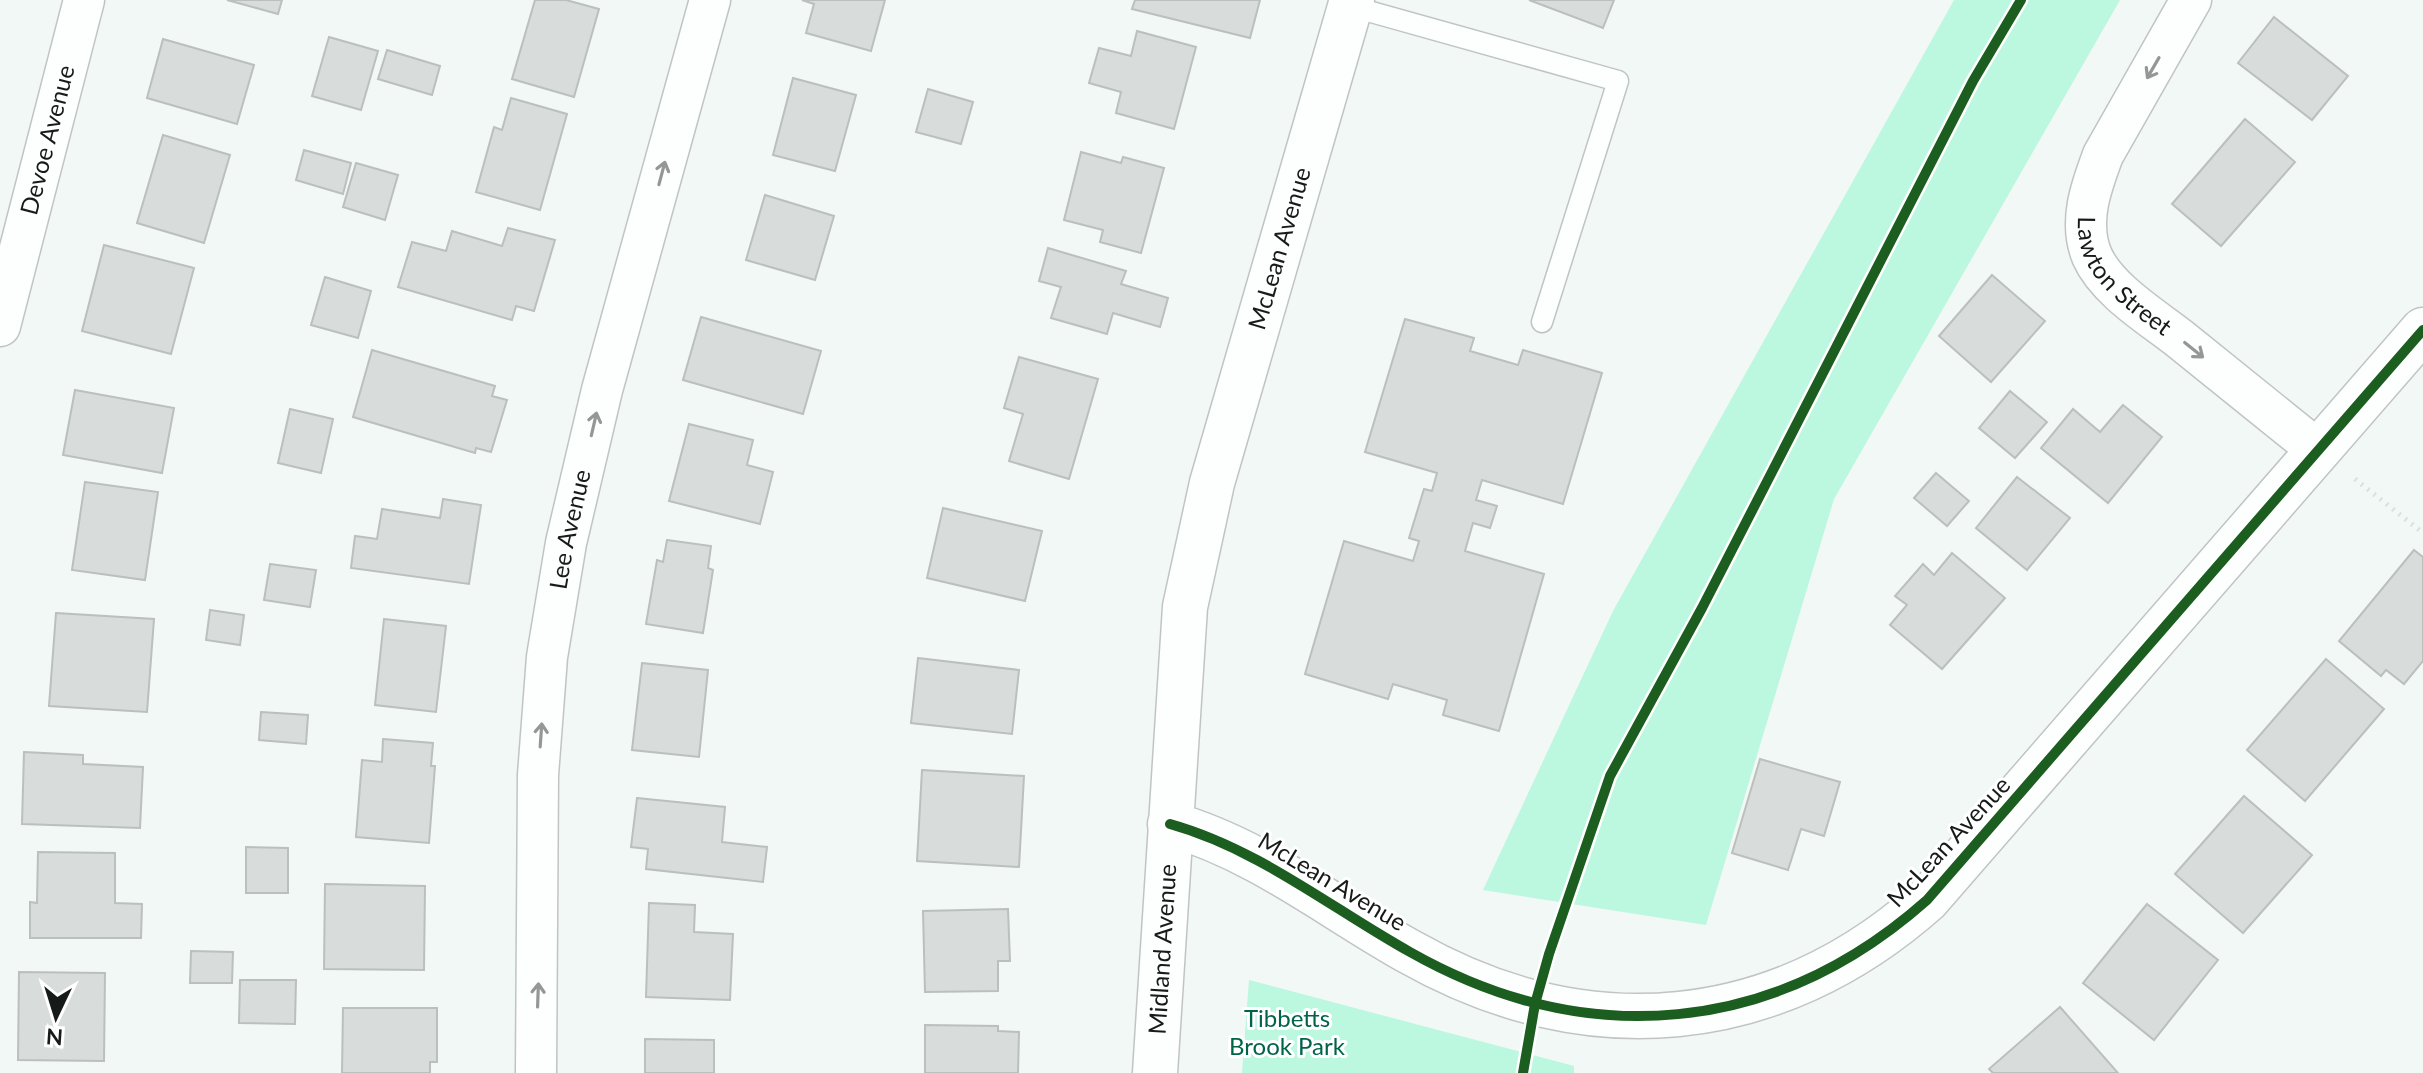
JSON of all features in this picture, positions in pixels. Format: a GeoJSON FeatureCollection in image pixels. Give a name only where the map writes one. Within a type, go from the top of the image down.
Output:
{"type":"FeatureCollection","features":[{"type":"Feature","properties":{"kind":"street","name":"Devoe Avenue"},"geometry":{"type":"LineString","coordinates":[[0,326],[84,0]]}},
{"type":"Feature","properties":{"kind":"street","name":"Lee Avenue"},"geometry":{"type":"LineString","coordinates":[[536,1073],[538,775],[547,657],[566,543],[602,390],[710,0]]}},
{"type":"Feature","properties":{"kind":"street","name":"Lawton Street"},"geometry":{"type":"LineString","coordinates":[[2191,0],[2103,155],[2093,181],[2086,232],[2092,257],[2110,281],[2138,305],[2319,451]]}},
{"type":"Feature","properties":{"kind":"street","name":"McLean Avenue"},"geometry":{"type":"LineString","coordinates":[[1351,3],[1201,528],[1185,607],[1170,824],[1198,832],[1254,858],[1446,971],[1535,1004],[1578,1012],[1661,1018],[1742,1005],[1823,974],[1862,952],[1927,900],[2423,330]]}},
{"type":"Feature","properties":{"kind":"street","name":"Midland Avenue"},"geometry":{"type":"LineString","coordinates":[[1155,1073],[1170,824]]}},
{"type":"Feature","properties":{"kind":"lane"},"geometry":{"type":"LineString","coordinates":[[1351,3],[1618,81],[1542,322]]}},
{"type":"Feature","properties":{"kind":"path"},"geometry":{"type":"LineString","coordinates":[[2375,495],[2423,533]]}},
{"type":"Feature","properties":{"kind":"green space"},"geometry":{"type":"Polygon","coordinates":[[[1954,0],[2120,0],[1834,499],[1706,925],[1483,890],[1613,611],[1954,0]]]}},
{"type":"Feature","properties":{"kind":"green space","name":"Tibbetts Brook Park"},"geometry":{"type":"Polygon","coordinates":[[[1249,980],[1574,1066],[1574,1073],[1242,1073],[1249,980]]]}},
{"type":"Feature","properties":{"kind":"building"},"geometry":{"type":"Polygon","coordinates":[[[227,0],[282,0],[278,14],[227,0]]]}},
{"type":"Feature","properties":{"kind":"building"},"geometry":{"type":"Polygon","coordinates":[[[535,0],[566,0],[599,9],[574,97],[512,79],[535,0]]]}},
{"type":"Feature","properties":{"kind":"building"},"geometry":{"type":"Polygon","coordinates":[[[802,0],[885,0],[871,51],[806,33],[814,4],[802,0]]]}},
{"type":"Feature","properties":{"kind":"building"},"geometry":{"type":"Polygon","coordinates":[[[1135,0],[1260,0],[1250,38],[1132,9],[1135,0]]]}},
{"type":"Feature","properties":{"kind":"building"},"geometry":{"type":"Polygon","coordinates":[[[1529,0],[1614,0],[1603,28],[1529,0]]]}},
{"type":"Feature","properties":{"kind":"building"},"geometry":{"type":"Polygon","coordinates":[[[2274,17],[2348,76],[2312,120],[2238,63],[2274,17]]]}},
{"type":"Feature","properties":{"kind":"building"},"geometry":{"type":"Polygon","coordinates":[[[1137,31],[1196,47],[1174,129],[1116,113],[1121,92],[1089,83],[1099,48],[1131,56],[1137,31]]]}},
{"type":"Feature","properties":{"kind":"building"},"geometry":{"type":"Polygon","coordinates":[[[329,37],[378,51],[361,110],[312,96],[329,37]]]}},
{"type":"Feature","properties":{"kind":"building"},"geometry":{"type":"Polygon","coordinates":[[[163,39],[254,65],[237,124],[147,98],[163,39]]]}},
{"type":"Feature","properties":{"kind":"building"},"geometry":{"type":"Polygon","coordinates":[[[387,50],[440,66],[432,95],[378,79],[387,50]]]}},
{"type":"Feature","properties":{"kind":"building"},"geometry":{"type":"Polygon","coordinates":[[[793,78],[856,95],[835,171],[773,155],[793,78]]]}},
{"type":"Feature","properties":{"kind":"building"},"geometry":{"type":"Polygon","coordinates":[[[928,89],[973,102],[961,144],[916,132],[928,89]]]}},
{"type":"Feature","properties":{"kind":"building"},"geometry":{"type":"Polygon","coordinates":[[[511,98],[567,114],[540,210],[476,192],[494,127],[502,130],[511,98]]]}},
{"type":"Feature","properties":{"kind":"building"},"geometry":{"type":"Polygon","coordinates":[[[2245,119],[2295,162],[2221,246],[2172,204],[2245,119]]]}},
{"type":"Feature","properties":{"kind":"building"},"geometry":{"type":"Polygon","coordinates":[[[163,135],[230,155],[204,243],[137,223],[163,135]]]}},
{"type":"Feature","properties":{"kind":"building"},"geometry":{"type":"Polygon","coordinates":[[[304,150],[351,163],[343,194],[296,180],[304,150]]]}},
{"type":"Feature","properties":{"kind":"building"},"geometry":{"type":"Polygon","coordinates":[[[1081,152],[1121,163],[1123,157],[1164,168],[1141,253],[1100,242],[1103,230],[1064,220],[1081,152]]]}},
{"type":"Feature","properties":{"kind":"building"},"geometry":{"type":"Polygon","coordinates":[[[356,163],[398,175],[385,220],[343,207],[356,163]]]}},
{"type":"Feature","properties":{"kind":"building"},"geometry":{"type":"Polygon","coordinates":[[[765,195],[834,216],[815,280],[746,260],[765,195]]]}},
{"type":"Feature","properties":{"kind":"building"},"geometry":{"type":"Polygon","coordinates":[[[508,228],[555,240],[534,311],[516,306],[512,320],[398,287],[412,242],[446,251],[452,231],[502,246],[508,228]]]}},
{"type":"Feature","properties":{"kind":"building"},"geometry":{"type":"Polygon","coordinates":[[[104,245],[194,268],[171,354],[82,331],[104,245]]]}},
{"type":"Feature","properties":{"kind":"building"},"geometry":{"type":"Polygon","coordinates":[[[1048,248],[1126,271],[1121,284],[1168,298],[1160,327],[1113,313],[1107,334],[1051,318],[1061,287],[1039,281],[1048,248]]]}},
{"type":"Feature","properties":{"kind":"building"},"geometry":{"type":"Polygon","coordinates":[[[1992,275],[2045,321],[1991,382],[1939,336],[1992,275]]]}},
{"type":"Feature","properties":{"kind":"building"},"geometry":{"type":"Polygon","coordinates":[[[325,277],[371,291],[358,338],[311,325],[325,277]]]}},
{"type":"Feature","properties":{"kind":"building"},"geometry":{"type":"Polygon","coordinates":[[[701,317],[821,351],[803,414],[683,380],[701,317]]]}},
{"type":"Feature","properties":{"kind":"building"},"geometry":{"type":"Polygon","coordinates":[[[1405,319],[1474,338],[1470,351],[1518,365],[1523,350],[1602,373],[1563,504],[1482,480],[1476,500],[1497,506],[1490,528],[1473,523],[1465,551],[1544,574],[1499,731],[1443,715],[1447,700],[1393,684],[1388,699],[1305,674],[1344,541],[1413,561],[1419,541],[1409,538],[1424,489],[1432,491],[1437,473],[1365,452],[1405,319]]]}},
{"type":"Feature","properties":{"kind":"building"},"geometry":{"type":"Polygon","coordinates":[[[372,350],[495,386],[492,396],[507,400],[491,452],[476,448],[475,453],[353,417],[372,350]]]}},
{"type":"Feature","properties":{"kind":"building"},"geometry":{"type":"Polygon","coordinates":[[[1019,357],[1098,379],[1069,479],[1009,461],[1023,414],[1004,408],[1019,357]]]}},
{"type":"Feature","properties":{"kind":"building"},"geometry":{"type":"Polygon","coordinates":[[[75,390],[174,408],[162,473],[63,455],[75,390]]]}},
{"type":"Feature","properties":{"kind":"building"},"geometry":{"type":"Polygon","coordinates":[[[2010,391],[2047,422],[2015,458],[1979,428],[2010,391]]]}},
{"type":"Feature","properties":{"kind":"building"},"geometry":{"type":"Polygon","coordinates":[[[2123,405],[2162,437],[2108,503],[2041,448],[2073,409],[2100,432],[2123,405]]]}},
{"type":"Feature","properties":{"kind":"building"},"geometry":{"type":"Polygon","coordinates":[[[290,409],[333,419],[321,473],[278,463],[290,409]]]}},
{"type":"Feature","properties":{"kind":"building"},"geometry":{"type":"Polygon","coordinates":[[[689,424],[753,440],[747,465],[773,472],[760,524],[669,501],[689,424]]]}},
{"type":"Feature","properties":{"kind":"building"},"geometry":{"type":"Polygon","coordinates":[[[1936,473],[1969,501],[1947,526],[1914,498],[1936,473]]]}},
{"type":"Feature","properties":{"kind":"building"},"geometry":{"type":"Polygon","coordinates":[[[2017,477],[2070,518],[2027,570],[1976,528],[2017,477]]]}},
{"type":"Feature","properties":{"kind":"building"},"geometry":{"type":"Polygon","coordinates":[[[85,482],[158,492],[145,580],[72,570],[85,482]]]}},
{"type":"Feature","properties":{"kind":"building"},"geometry":{"type":"Polygon","coordinates":[[[443,499],[481,505],[469,584],[351,568],[355,536],[377,539],[382,509],[440,518],[443,499]]]}},
{"type":"Feature","properties":{"kind":"building"},"geometry":{"type":"Polygon","coordinates":[[[943,508],[1042,531],[1025,601],[927,578],[943,508]]]}},
{"type":"Feature","properties":{"kind":"building"},"geometry":{"type":"Polygon","coordinates":[[[667,540],[711,546],[708,568],[713,570],[703,633],[646,624],[657,560],[663,562],[667,540]]]}},
{"type":"Feature","properties":{"kind":"building"},"geometry":{"type":"Polygon","coordinates":[[[2414,550],[2423,557],[2423,661],[2404,684],[2386,670],[2381,676],[2339,641],[2414,550]]]}},
{"type":"Feature","properties":{"kind":"building"},"geometry":{"type":"Polygon","coordinates":[[[1952,553],[2005,598],[1942,669],[1890,625],[1907,605],[1895,596],[1923,564],[1934,575],[1952,553]]]}},
{"type":"Feature","properties":{"kind":"building"},"geometry":{"type":"Polygon","coordinates":[[[270,564],[316,570],[310,607],[264,600],[270,564]]]}},
{"type":"Feature","properties":{"kind":"building"},"geometry":{"type":"Polygon","coordinates":[[[210,610],[244,615],[240,645],[206,640],[210,610]]]}},
{"type":"Feature","properties":{"kind":"building"},"geometry":{"type":"Polygon","coordinates":[[[56,613],[154,619],[147,712],[49,706],[56,613]]]}},
{"type":"Feature","properties":{"kind":"building"},"geometry":{"type":"Polygon","coordinates":[[[384,619],[446,626],[436,712],[375,705],[384,619]]]}},
{"type":"Feature","properties":{"kind":"building"},"geometry":{"type":"Polygon","coordinates":[[[918,658],[1019,670],[1012,734],[911,723],[918,658]]]}},
{"type":"Feature","properties":{"kind":"building"},"geometry":{"type":"Polygon","coordinates":[[[2326,659],[2384,709],[2305,801],[2247,750],[2326,659]]]}},
{"type":"Feature","properties":{"kind":"building"},"geometry":{"type":"Polygon","coordinates":[[[642,663],[708,670],[699,757],[632,750],[642,663]]]}},
{"type":"Feature","properties":{"kind":"building"},"geometry":{"type":"Polygon","coordinates":[[[261,712],[308,715],[306,744],[259,740],[261,712]]]}},
{"type":"Feature","properties":{"kind":"building"},"geometry":{"type":"Polygon","coordinates":[[[383,739],[433,743],[431,766],[435,766],[429,843],[356,837],[362,760],[382,762],[383,739]]]}},
{"type":"Feature","properties":{"kind":"building"},"geometry":{"type":"Polygon","coordinates":[[[24,752],[83,755],[83,764],[143,767],[140,828],[22,824],[24,752]]]}},
{"type":"Feature","properties":{"kind":"building"},"geometry":{"type":"Polygon","coordinates":[[[1760,759],[1840,782],[1824,836],[1801,829],[1788,870],[1732,853],[1760,759]]]}},
{"type":"Feature","properties":{"kind":"building"},"geometry":{"type":"Polygon","coordinates":[[[922,770],[1024,776],[1019,867],[917,861],[922,770]]]}},
{"type":"Feature","properties":{"kind":"building"},"geometry":{"type":"Polygon","coordinates":[[[2244,796],[2312,855],[2243,933],[2175,874],[2244,796]]]}},
{"type":"Feature","properties":{"kind":"building"},"geometry":{"type":"Polygon","coordinates":[[[637,798],[725,807],[722,842],[767,847],[763,882],[646,869],[648,849],[631,847],[637,798]]]}},
{"type":"Feature","properties":{"kind":"building"},"geometry":{"type":"Polygon","coordinates":[[[246,847],[288,848],[288,893],[246,893],[246,847]]]}},
{"type":"Feature","properties":{"kind":"building"},"geometry":{"type":"Polygon","coordinates":[[[38,852],[115,853],[115,903],[142,904],[141,938],[30,938],[30,902],[37,903],[38,852]]]}},
{"type":"Feature","properties":{"kind":"building"},"geometry":{"type":"Polygon","coordinates":[[[325,884],[425,886],[424,970],[324,969],[325,884]]]}},
{"type":"Feature","properties":{"kind":"building"},"geometry":{"type":"Polygon","coordinates":[[[649,903],[695,905],[694,932],[733,934],[730,1000],[646,997],[649,903]]]}},
{"type":"Feature","properties":{"kind":"building"},"geometry":{"type":"Polygon","coordinates":[[[2147,904],[2218,960],[2154,1040],[2083,983],[2147,904]]]}},
{"type":"Feature","properties":{"kind":"building"},"geometry":{"type":"Polygon","coordinates":[[[1008,909],[1010,961],[998,961],[998,991],[925,992],[923,911],[1008,909]]]}},
{"type":"Feature","properties":{"kind":"building"},"geometry":{"type":"Polygon","coordinates":[[[191,951],[233,952],[232,983],[190,983],[191,951]]]}},
{"type":"Feature","properties":{"kind":"building"},"geometry":{"type":"Polygon","coordinates":[[[19,972],[105,973],[104,1061],[18,1060],[19,972]]]}},
{"type":"Feature","properties":{"kind":"building"},"geometry":{"type":"Polygon","coordinates":[[[240,980],[296,980],[295,1024],[239,1023],[240,980]]]}},
{"type":"Feature","properties":{"kind":"building"},"geometry":{"type":"Polygon","coordinates":[[[2060,1007],[2118,1073],[1993,1073],[1989,1069],[2060,1007]]]}},
{"type":"Feature","properties":{"kind":"building"},"geometry":{"type":"Polygon","coordinates":[[[343,1008],[437,1008],[437,1062],[430,1062],[430,1073],[342,1073],[343,1008]]]}},
{"type":"Feature","properties":{"kind":"building"},"geometry":{"type":"Polygon","coordinates":[[[925,1025],[998,1026],[998,1031],[1019,1032],[1018,1073],[925,1073],[925,1025]]]}},
{"type":"Feature","properties":{"kind":"building"},"geometry":{"type":"Polygon","coordinates":[[[645,1039],[714,1040],[714,1073],[645,1073],[645,1039]]]}},
{"type":"Feature","properties":{"kind":"cycle path"},"geometry":{"type":"LineString","coordinates":[[1523,1073],[1535,1004],[1549,954],[1610,776],[1702,608],[1973,81],[2021,0]]}},
{"type":"Feature","properties":{"kind":"cycle path"},"geometry":{"type":"LineString","coordinates":[[1170,824],[1234,848],[1410,952],[1477,984],[1544,1005],[1611,1015],[1678,1014],[1743,1002],[1807,979],[1868,945],[1927,900],[2423,330]]}}]}
